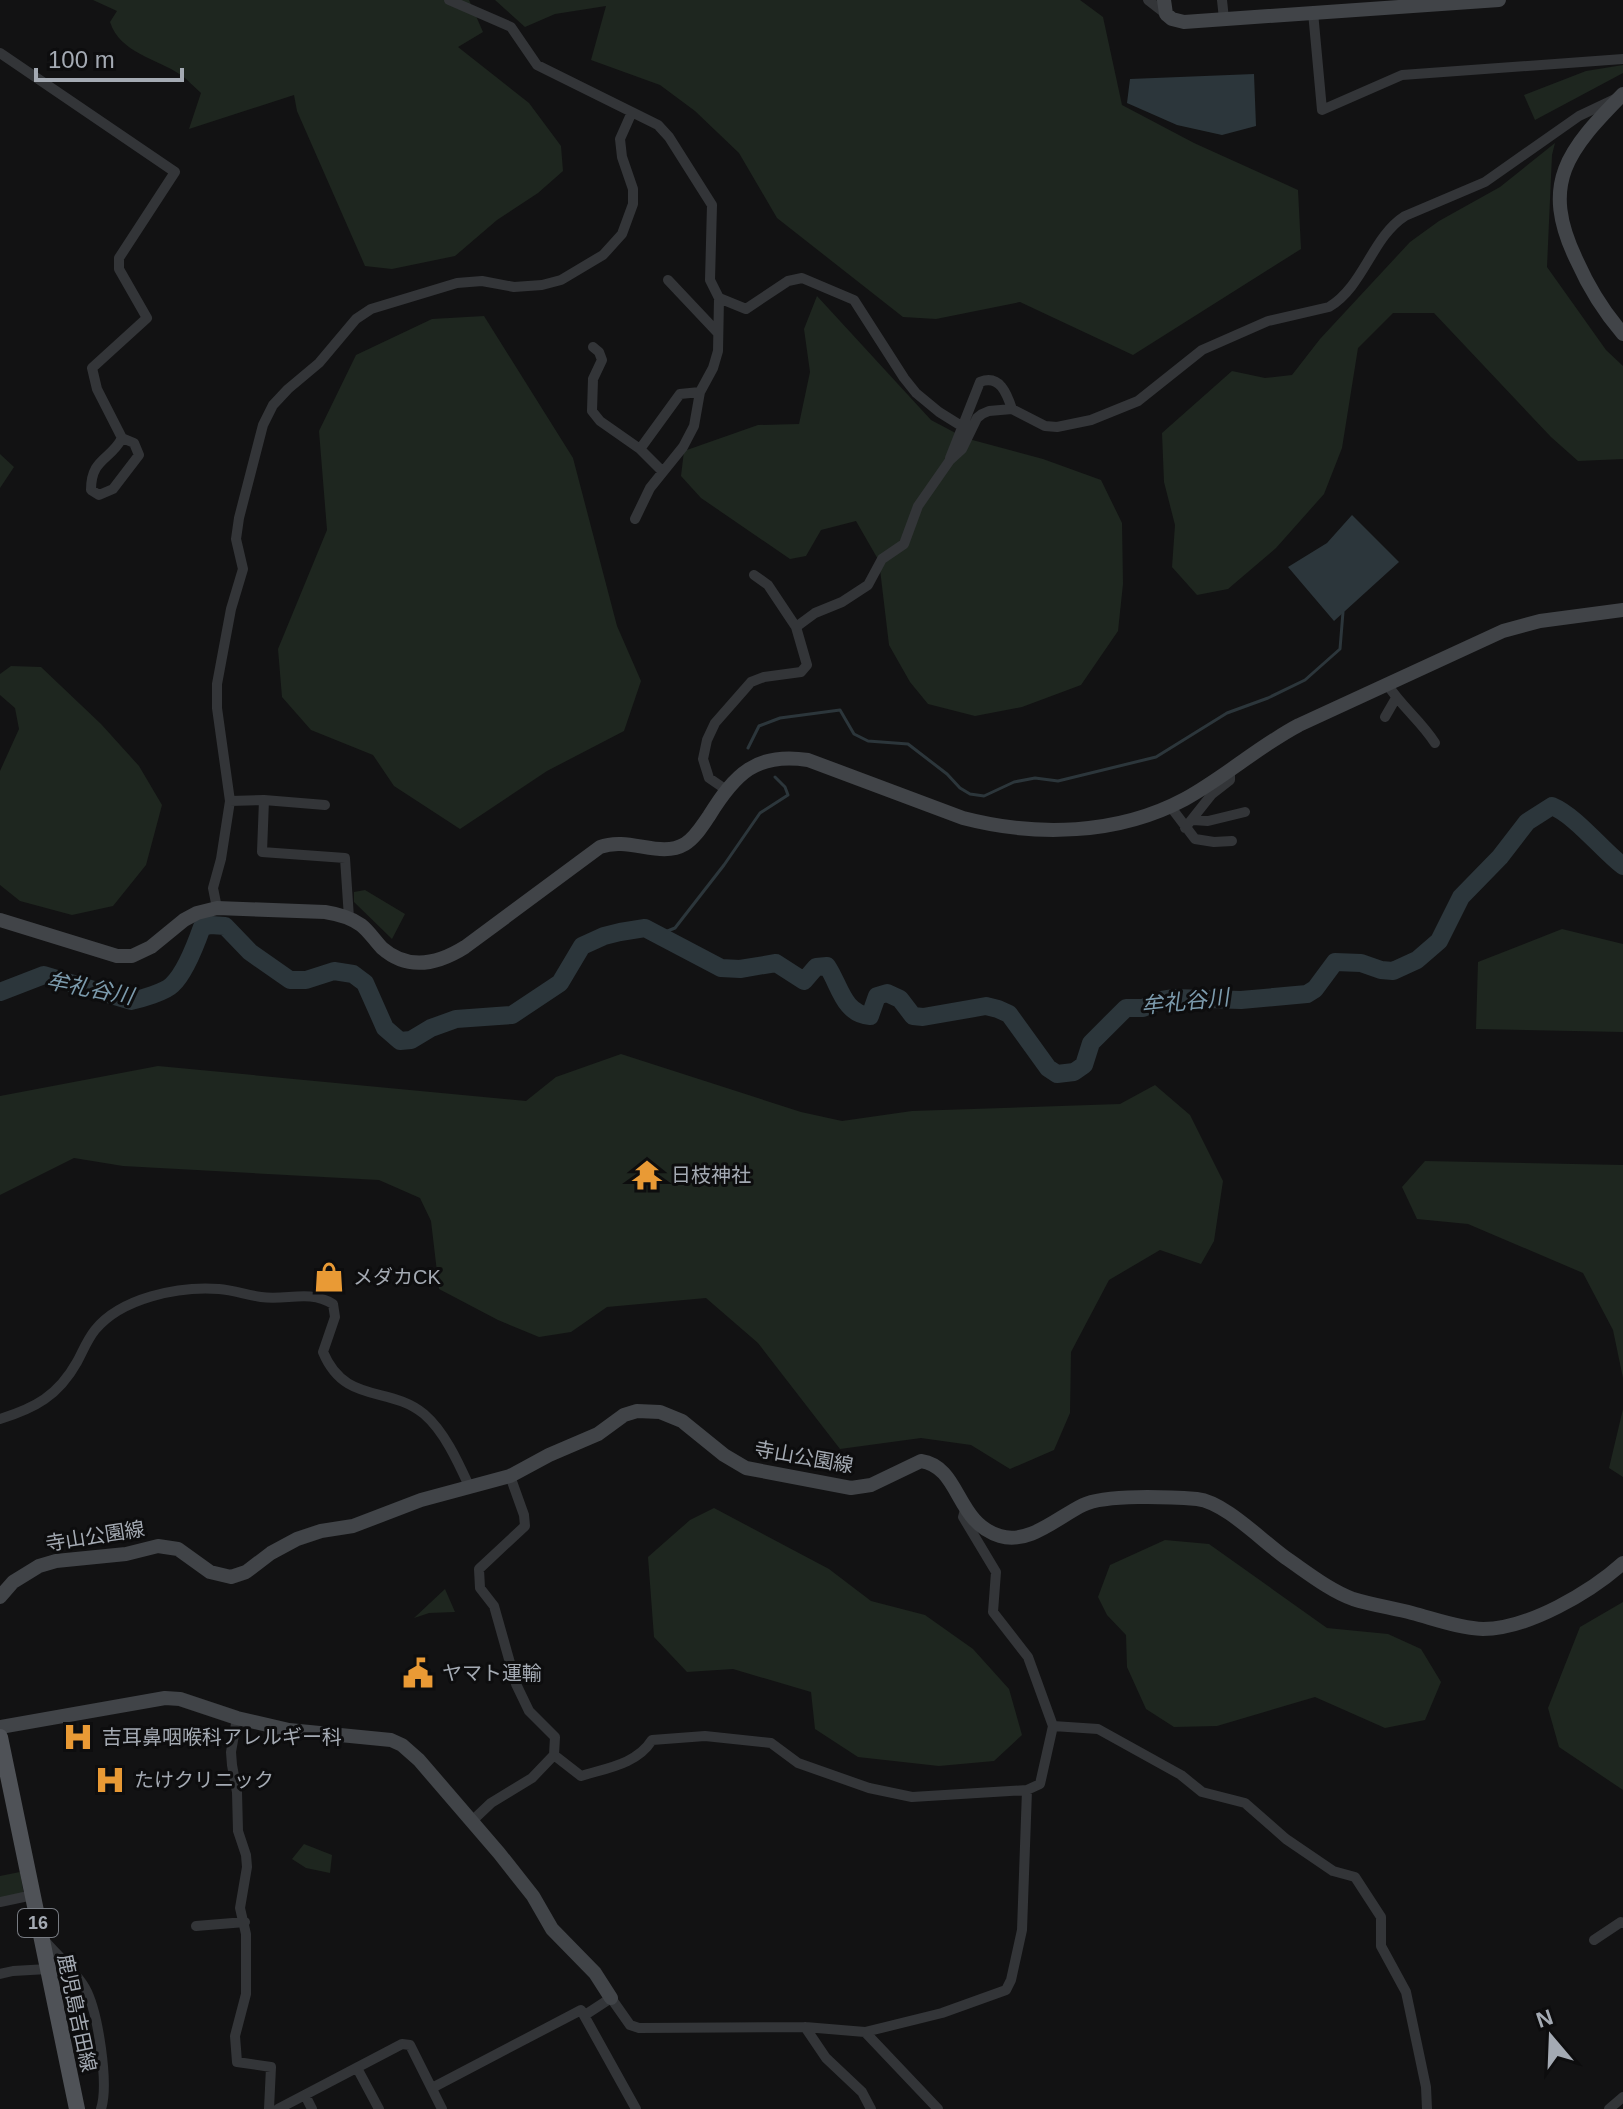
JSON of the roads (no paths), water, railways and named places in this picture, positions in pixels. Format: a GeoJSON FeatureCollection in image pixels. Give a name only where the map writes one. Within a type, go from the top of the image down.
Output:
{"type":"FeatureCollection","features":[{"type":"Feature","properties":{"kind":"main road","name":"鹿児島吉田線"},"geometry":{"type":"LineString","coordinates":[[0,1737],[77,2109]]}},
{"type":"Feature","properties":{"kind":"street"},"geometry":{"type":"LineString","coordinates":[[449,0],[511,27],[537,65],[664,130],[712,205],[710,280],[719,298],[718,351],[700,392],[694,426],[683,447],[662,471],[635,519]]}},
{"type":"Feature","properties":{"kind":"street"},"geometry":{"type":"LineString","coordinates":[[1148,0],[1165,7],[1172,19],[1184,22],[1499,0]]}},
{"type":"Feature","properties":{"kind":"street"},"geometry":{"type":"LineString","coordinates":[[1222,0],[1224,19]]}},
{"type":"Feature","properties":{"kind":"street"},"geometry":{"type":"LineString","coordinates":[[1313,12],[1322,110],[1402,75],[1623,59]]}},
{"type":"Feature","properties":{"kind":"street"},"geometry":{"type":"LineString","coordinates":[[0,53],[175,172],[119,258],[119,269],[147,318],[92,368],[97,389],[122,438],[134,443],[139,455],[113,489],[99,495],[91,490],[91,478],[101,458],[116,449],[122,438]]}},
{"type":"Feature","properties":{"kind":"street"},"geometry":{"type":"LineString","coordinates":[[1622,95],[1577,145],[1560,180],[1558,198],[1563,228],[1578,264],[1600,305],[1623,334]]}},
{"type":"Feature","properties":{"kind":"street"},"geometry":{"type":"LineString","coordinates":[[796,627],[815,613],[842,602],[868,585],[882,559],[904,544],[918,506],[950,460],[962,449],[977,418],[989,411],[1012,409],[1045,426],[1057,427],[1091,420],[1138,401],[1202,350],[1268,321],[1329,307],[1355,281],[1394,223],[1485,182],[1579,116],[1622,95]]}},
{"type":"Feature","properties":{"kind":"street"},"geometry":{"type":"LineString","coordinates":[[217,908],[213,888],[230,801],[217,708],[217,684],[231,609],[243,569],[236,539],[239,518],[255,450],[273,405],[319,363],[356,319],[371,309],[457,283],[482,281],[514,287],[542,285],[561,280],[603,255],[622,234],[633,204],[633,189],[622,157],[620,139],[632,112]]}},
{"type":"Feature","properties":{"kind":"street"},"geometry":{"type":"LineString","coordinates":[[719,298],[746,309],[788,281],[802,278],[854,300],[916,393],[963,427]]}},
{"type":"Feature","properties":{"kind":"street"},"geometry":{"type":"LineString","coordinates":[[668,280],[718,333]]}},
{"type":"Feature","properties":{"kind":"street"},"geometry":{"type":"LineString","coordinates":[[593,347],[602,360],[593,379],[592,411],[662,471]]}},
{"type":"Feature","properties":{"kind":"street"},"geometry":{"type":"LineString","coordinates":[[950,460],[980,382],[991,379],[1004,388],[1012,409]]}},
{"type":"Feature","properties":{"kind":"street"},"geometry":{"type":"LineString","coordinates":[[640,449],[680,394],[700,392]]}},
{"type":"Feature","properties":{"kind":"street"},"geometry":{"type":"LineString","coordinates":[[725,789],[709,778],[703,759],[715,723],[751,682],[801,672],[807,665],[796,627],[768,585],[754,575]]}},
{"type":"Feature","properties":{"kind":"street"},"geometry":{"type":"LineString","coordinates":[[0,920],[117,956],[132,956],[151,947],[184,920],[217,908],[325,912],[349,918],[361,925],[381,947],[406,961],[433,963],[449,957],[600,847],[620,842],[671,849],[685,844],[696,834],[725,789],[756,765],[790,758],[808,760],[963,818],[1003,827],[1072,829],[1104,826],[1170,806],[1285,732],[1521,626],[1623,610]]}},
{"type":"Feature","properties":{"kind":"street"},"geometry":{"type":"LineString","coordinates":[[1387,684],[1396,698],[1423,724],[1435,743]]}},
{"type":"Feature","properties":{"kind":"street"},"geometry":{"type":"LineString","coordinates":[[1385,717],[1396,698]]}},
{"type":"Feature","properties":{"kind":"street"},"geometry":{"type":"LineString","coordinates":[[1185,828],[1212,794],[1230,780],[1230,769]]}},
{"type":"Feature","properties":{"kind":"street"},"geometry":{"type":"LineString","coordinates":[[230,801],[264,800],[325,805]]}},
{"type":"Feature","properties":{"kind":"street"},"geometry":{"type":"LineString","coordinates":[[264,800],[262,852],[345,858],[349,918]]}},
{"type":"Feature","properties":{"kind":"street"},"geometry":{"type":"LineString","coordinates":[[1170,806],[1195,839],[1232,841]]}},
{"type":"Feature","properties":{"kind":"street"},"geometry":{"type":"LineString","coordinates":[[1193,820],[1208,821],[1245,812]]}},
{"type":"Feature","properties":{"kind":"street"},"geometry":{"type":"LineString","coordinates":[[0,1419],[27,1411],[50,1394],[69,1375],[94,1331],[106,1318],[128,1303],[214,1288],[265,1298],[308,1295],[333,1304],[335,1317],[323,1352],[333,1371],[347,1384],[424,1414],[446,1442],[470,1488]]}},
{"type":"Feature","properties":{"kind":"street","name":"寺山公園線"},"geometry":{"type":"LineString","coordinates":[[0,1597],[13,1582],[39,1566],[56,1561],[126,1554],[158,1546],[178,1549],[210,1572],[231,1577],[246,1572],[297,1539],[353,1526],[421,1500],[510,1476],[598,1434],[624,1415],[650,1411],[682,1421],[724,1455],[746,1468],[851,1488],[871,1485],[921,1461],[929,1462],[943,1470],[965,1510],[982,1528],[1004,1538],[1019,1538],[1096,1500],[1207,1501],[1227,1511],[1265,1543],[1320,1581],[1352,1598],[1460,1626],[1485,1629],[1507,1626],[1577,1597],[1623,1563]]}},
{"type":"Feature","properties":{"kind":"street"},"geometry":{"type":"LineString","coordinates":[[472,1821],[491,1803],[532,1778],[554,1755],[555,1737],[529,1711],[505,1653],[494,1606],[480,1588],[479,1569],[525,1526],[510,1476]]}},
{"type":"Feature","properties":{"kind":"street"},"geometry":{"type":"LineString","coordinates":[[554,1755],[581,1776],[624,1764],[646,1750],[652,1740],[705,1736],[771,1743],[798,1763],[892,1794],[912,1797],[1027,1790],[1040,1784],[1053,1726],[1028,1657],[993,1612],[996,1572],[963,1517],[965,1510]]}},
{"type":"Feature","properties":{"kind":"street"},"geometry":{"type":"LineString","coordinates":[[0,1727],[165,1698],[180,1699],[237,1718],[289,1730],[391,1740],[419,1760],[472,1821],[533,1896],[552,1929],[595,1973],[630,2025],[639,2028],[805,2027],[865,2032],[942,2013],[1006,1990],[1022,1930],[1027,1790]]}},
{"type":"Feature","properties":{"kind":"street"},"geometry":{"type":"LineString","coordinates":[[237,1718],[231,1752],[237,1792],[238,1831],[246,1855],[240,1908],[245,1922],[246,1994],[235,2036],[235,2052],[237,2062],[271,2067],[269,2109]]}},
{"type":"Feature","properties":{"kind":"street"},"geometry":{"type":"LineString","coordinates":[[1053,1726],[1098,1729],[1181,1775],[1202,1792],[1245,1803],[1286,1839],[1333,1871],[1355,1877],[1381,1917],[1381,1946],[1406,1992],[1426,2087],[1427,2109]]}},
{"type":"Feature","properties":{"kind":"street"},"geometry":{"type":"LineString","coordinates":[[0,1902],[33,1895]]}},
{"type":"Feature","properties":{"kind":"street"},"geometry":{"type":"LineString","coordinates":[[196,1926],[245,1922]]}},
{"type":"Feature","properties":{"kind":"street"},"geometry":{"type":"LineString","coordinates":[[1594,1940],[1623,1923]]}},
{"type":"Feature","properties":{"kind":"street"},"geometry":{"type":"LineString","coordinates":[[41,1936],[78,1978],[89,1996],[104,2083],[101,2109]]}},
{"type":"Feature","properties":{"kind":"street"},"geometry":{"type":"LineString","coordinates":[[0,1974],[48,1969]]}},
{"type":"Feature","properties":{"kind":"street"},"geometry":{"type":"LineString","coordinates":[[585,2015],[611,1998]]}},
{"type":"Feature","properties":{"kind":"street"},"geometry":{"type":"LineString","coordinates":[[432,2088],[581,2010],[636,2109]]}},
{"type":"Feature","properties":{"kind":"street"},"geometry":{"type":"LineString","coordinates":[[805,2027],[826,2058],[862,2092],[871,2109]]}},
{"type":"Feature","properties":{"kind":"street"},"geometry":{"type":"LineString","coordinates":[[865,2032],[938,2109]]}},
{"type":"Feature","properties":{"kind":"street"},"geometry":{"type":"LineString","coordinates":[[278,2109],[402,2044],[410,2045],[442,2109]]}},
{"type":"Feature","properties":{"kind":"street"},"geometry":{"type":"LineString","coordinates":[[357,2068],[379,2109]]}},
{"type":"Feature","properties":{"kind":"street"},"geometry":{"type":"LineString","coordinates":[[306,2097],[312,2109]]}},
{"type":"Feature","properties":{"kind":"street"},"geometry":{"type":"LineString","coordinates":[[1609,2109],[1623,2097]]}},
{"type":"Feature","properties":{"kind":"waterway"},"geometry":{"type":"LineString","coordinates":[[748,748],[759,726],[780,718],[840,710],[854,734],[868,741],[908,744],[970,794],[984,796],[1014,782],[1035,778],[1058,781],[1156,757],[1227,713],[1305,680],[1340,649],[1343,612]]}},
{"type":"Feature","properties":{"kind":"waterway"},"geometry":{"type":"LineString","coordinates":[[660,934],[675,928],[760,813],[788,795],[775,777]]}},
{"type":"Feature","properties":{"kind":"waterway","name":"牟礼谷川"},"geometry":{"type":"LineString","coordinates":[[0,992],[44,975],[131,1001],[141,999],[164,990],[177,980],[202,927],[225,926],[250,952],[290,980],[306,980],[334,971],[353,974],[365,983],[385,1028],[400,1041],[411,1040],[431,1028],[456,1019],[512,1015],[560,983],[582,946],[604,936],[645,928],[721,968],[740,969],[776,963],[804,981],[816,967],[827,966],[843,997],[861,1014],[870,1016],[877,996],[887,993],[900,999],[913,1016],[986,1006],[998,1009],[1009,1014],[1048,1068],[1057,1074],[1074,1072],[1084,1065],[1091,1043],[1126,1008],[1143,1008],[1174,998],[1241,1000],[1307,994],[1315,989],[1335,962],[1361,963],[1393,971],[1417,960],[1439,941],[1461,897],[1500,857],[1527,822],[1552,806],[1570,817],[1623,866]]}},
{"type":"Feature","properties":{"kind":"place","name":"日枝神社"},"geometry":{"type":"Point","coordinates":[647,1175]}},
{"type":"Feature","properties":{"kind":"place","name":"メダカCK"},"geometry":{"type":"Point","coordinates":[329,1277]}},
{"type":"Feature","properties":{"kind":"place","name":"ヤマト運輸"},"geometry":{"type":"Point","coordinates":[418,1673]}},
{"type":"Feature","properties":{"kind":"place","name":"吉耳鼻咽喉科アレルギー科"},"geometry":{"type":"Point","coordinates":[78,1737]}},
{"type":"Feature","properties":{"kind":"place","name":"たけクリニック"},"geometry":{"type":"Point","coordinates":[110,1780]}}]}
